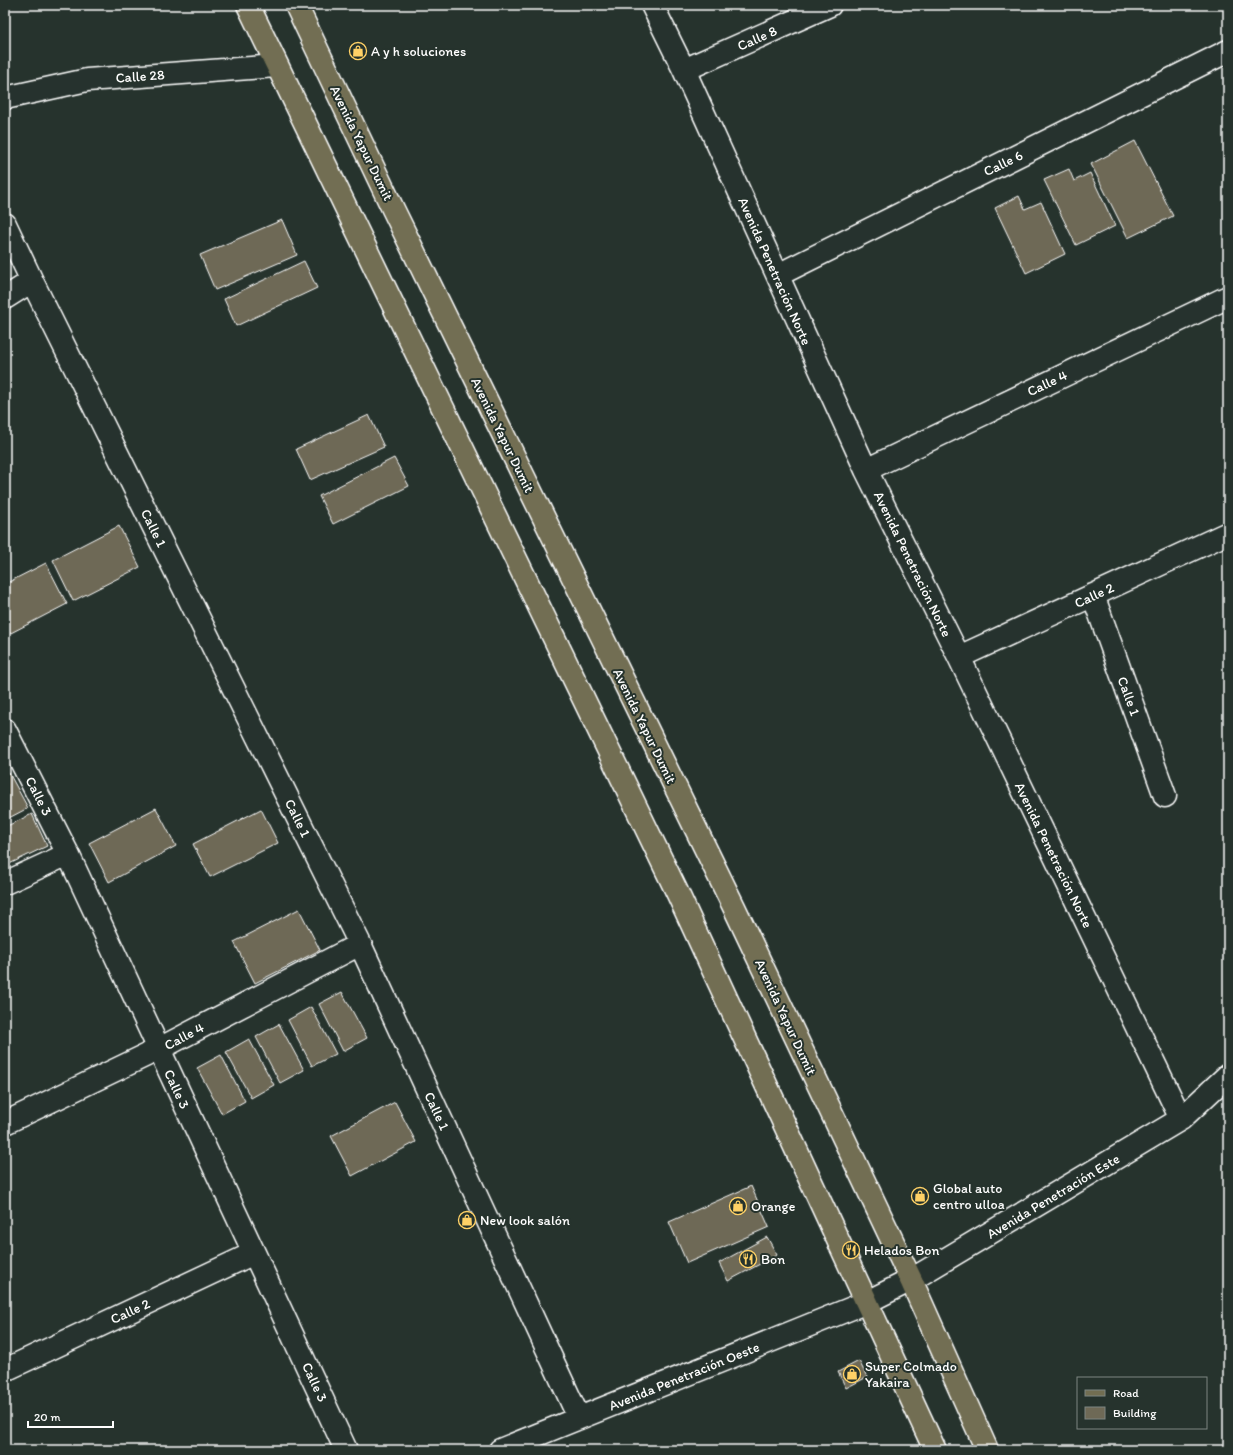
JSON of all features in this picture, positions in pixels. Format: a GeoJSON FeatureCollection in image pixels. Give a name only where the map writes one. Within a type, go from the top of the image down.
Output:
{"type":"FeatureCollection","features":[{"type":"Feature","properties":{"kind":"main road"},"geometry":{"type":"LineString","coordinates":[[248,5],[678,894],[935,1450]]}},
{"type":"Feature","properties":{"kind":"main road","name":"Avenida Yapur Dumit"},"geometry":{"type":"LineString","coordinates":[[296,5],[397,216],[727,893],[911,1280],[987,1450]]}},
{"type":"Feature","properties":{"kind":"street","name":"Avenida Penetración Norte"},"geometry":{"type":"LineString","coordinates":[[652,5],[684,70],[866,470],[959,658],[1181,1120]]}},
{"type":"Feature","properties":{"kind":"street","name":"Calle 8"},"geometry":{"type":"LineString","coordinates":[[684,70],[830,5]]}},
{"type":"Feature","properties":{"kind":"street","name":"Calle 6"},"geometry":{"type":"LineString","coordinates":[[778,275],[1228,51]]}},
{"type":"Feature","properties":{"kind":"street","name":"Calle 28"},"geometry":{"type":"LineString","coordinates":[[5,98],[88,80],[278,66]]}},
{"type":"Feature","properties":{"kind":"street","name":"Calle 1"},"geometry":{"type":"LineString","coordinates":[[5,224],[360,944],[578,1418]]}},
{"type":"Feature","properties":{"kind":"street"},"geometry":{"type":"LineString","coordinates":[[5,298],[32,281]]}},
{"type":"Feature","properties":{"kind":"street","name":"Calle 4"},"geometry":{"type":"LineString","coordinates":[[866,470],[1228,297]]}},
{"type":"Feature","properties":{"kind":"street","name":"Calle 2"},"geometry":{"type":"LineString","coordinates":[[959,658],[1228,533]]}},
{"type":"Feature","properties":{"kind":"street","name":"Calle 1"},"geometry":{"type":"LineString","coordinates":[[1093,595],[1165,796]]}},
{"type":"Feature","properties":{"kind":"street","name":"Calle 3"},"geometry":{"type":"LineString","coordinates":[[5,730],[68,854],[346,1450]]}},
{"type":"Feature","properties":{"kind":"street"},"geometry":{"type":"LineString","coordinates":[[5,883],[68,854]]}},
{"type":"Feature","properties":{"kind":"street","name":"Calle 4"},"geometry":{"type":"LineString","coordinates":[[5,1123],[158,1049],[360,944]]}},
{"type":"Feature","properties":{"kind":"street","name":"Avenida Penetración Este"},"geometry":{"type":"LineString","coordinates":[[867,1302],[911,1280],[1181,1120],[1228,1075]]}},
{"type":"Feature","properties":{"kind":"street","name":"Calle 2"},"geometry":{"type":"LineString","coordinates":[[5,1370],[254,1253]]}},
{"type":"Feature","properties":{"kind":"street","name":"Avenida Penetración Oeste"},"geometry":{"type":"LineString","coordinates":[[500,1450],[867,1302]]}},
{"type":"Feature","properties":{"kind":"building"},"geometry":{"type":"Polygon","coordinates":[[[1135,141],[1173,216],[1128,238],[1091,164],[1135,141]]]}},
{"type":"Feature","properties":{"kind":"building"},"geometry":{"type":"Polygon","coordinates":[[[1069,169],[1074,181],[1090,173],[1115,226],[1076,245],[1044,180],[1069,169]]]}},
{"type":"Feature","properties":{"kind":"building"},"geometry":{"type":"Polygon","coordinates":[[[1019,196],[1025,209],[1041,202],[1065,254],[1026,273],[995,208],[1019,196]]]}},
{"type":"Feature","properties":{"kind":"building"},"geometry":{"type":"Polygon","coordinates":[[[282,220],[297,255],[215,290],[200,255],[282,220]]]}},
{"type":"Feature","properties":{"kind":"building"},"geometry":{"type":"Polygon","coordinates":[[[304,261],[317,288],[236,326],[224,299],[304,261]]]}},
{"type":"Feature","properties":{"kind":"building"},"geometry":{"type":"Polygon","coordinates":[[[369,415],[384,447],[310,480],[296,449],[369,415]]]}},
{"type":"Feature","properties":{"kind":"building"},"geometry":{"type":"Polygon","coordinates":[[[394,458],[409,486],[333,524],[319,496],[394,458]]]}},
{"type":"Feature","properties":{"kind":"building"},"geometry":{"type":"Polygon","coordinates":[[[119,526],[140,567],[73,601],[53,560],[119,526]]]}},
{"type":"Feature","properties":{"kind":"building"},"geometry":{"type":"Polygon","coordinates":[[[46,563],[67,604],[5,636],[5,584],[46,563]]]}},
{"type":"Feature","properties":{"kind":"building"},"geometry":{"type":"Polygon","coordinates":[[[9,773],[28,808],[5,820],[5,775],[9,773]]]}},
{"type":"Feature","properties":{"kind":"building"},"geometry":{"type":"Polygon","coordinates":[[[156,808],[176,846],[109,882],[89,843],[156,808]]]}},
{"type":"Feature","properties":{"kind":"building"},"geometry":{"type":"Polygon","coordinates":[[[261,809],[278,843],[210,877],[193,844],[261,809]]]}},
{"type":"Feature","properties":{"kind":"building"},"geometry":{"type":"Polygon","coordinates":[[[32,814],[47,846],[5,866],[5,827],[32,814]]]}},
{"type":"Feature","properties":{"kind":"building"},"geometry":{"type":"Polygon","coordinates":[[[299,909],[320,950],[255,983],[234,942],[299,909]]]}},
{"type":"Feature","properties":{"kind":"building"},"geometry":{"type":"Polygon","coordinates":[[[342,992],[367,1038],[343,1051],[319,1004],[342,992]]]}},
{"type":"Feature","properties":{"kind":"building"},"geometry":{"type":"Polygon","coordinates":[[[311,1007],[336,1054],[312,1066],[288,1020],[311,1007]]]}},
{"type":"Feature","properties":{"kind":"building"},"geometry":{"type":"Polygon","coordinates":[[[279,1024],[304,1070],[280,1083],[256,1037],[279,1024]]]}},
{"type":"Feature","properties":{"kind":"building"},"geometry":{"type":"Polygon","coordinates":[[[249,1039],[274,1085],[251,1098],[226,1052],[249,1039]]]}},
{"type":"Feature","properties":{"kind":"building"},"geometry":{"type":"Polygon","coordinates":[[[221,1055],[245,1101],[222,1114],[197,1068],[221,1055]]]}},
{"type":"Feature","properties":{"kind":"building"},"geometry":{"type":"Polygon","coordinates":[[[395,1102],[416,1142],[352,1176],[331,1136],[395,1102]]]}},
{"type":"Feature","properties":{"kind":"building"},"geometry":{"type":"Polygon","coordinates":[[[751,1186],[769,1227],[687,1263],[669,1222],[751,1186]]]}},
{"type":"Feature","properties":{"kind":"building","name":"Bon"},"geometry":{"type":"Polygon","coordinates":[[[767,1237],[777,1255],[728,1281],[719,1263],[767,1237]]]}},
{"type":"Feature","properties":{"kind":"building","name":"Super Colmado Yakaira"},"geometry":{"type":"Polygon","coordinates":[[[859,1361],[867,1377],[846,1388],[838,1372],[859,1361]]]}},
{"type":"Feature","properties":{"kind":"place","name":"A y h soluciones"},"geometry":{"type":"Point","coordinates":[358,51]}},
{"type":"Feature","properties":{"kind":"place","name":"Global auto centro ulloa"},"geometry":{"type":"Point","coordinates":[920,1196]}},
{"type":"Feature","properties":{"kind":"place","name":"Orange"},"geometry":{"type":"Point","coordinates":[738,1206]}},
{"type":"Feature","properties":{"kind":"place","name":"New look salón"},"geometry":{"type":"Point","coordinates":[467,1220]}},
{"type":"Feature","properties":{"kind":"place","name":"Helados Bon"},"geometry":{"type":"Point","coordinates":[851,1250]}},
{"type":"Feature","properties":{"kind":"place","name":"Bon"},"geometry":{"type":"Point","coordinates":[748,1259]}},
{"type":"Feature","properties":{"kind":"place","name":"Super Colmado Yakaira"},"geometry":{"type":"Point","coordinates":[852,1374]}}]}
